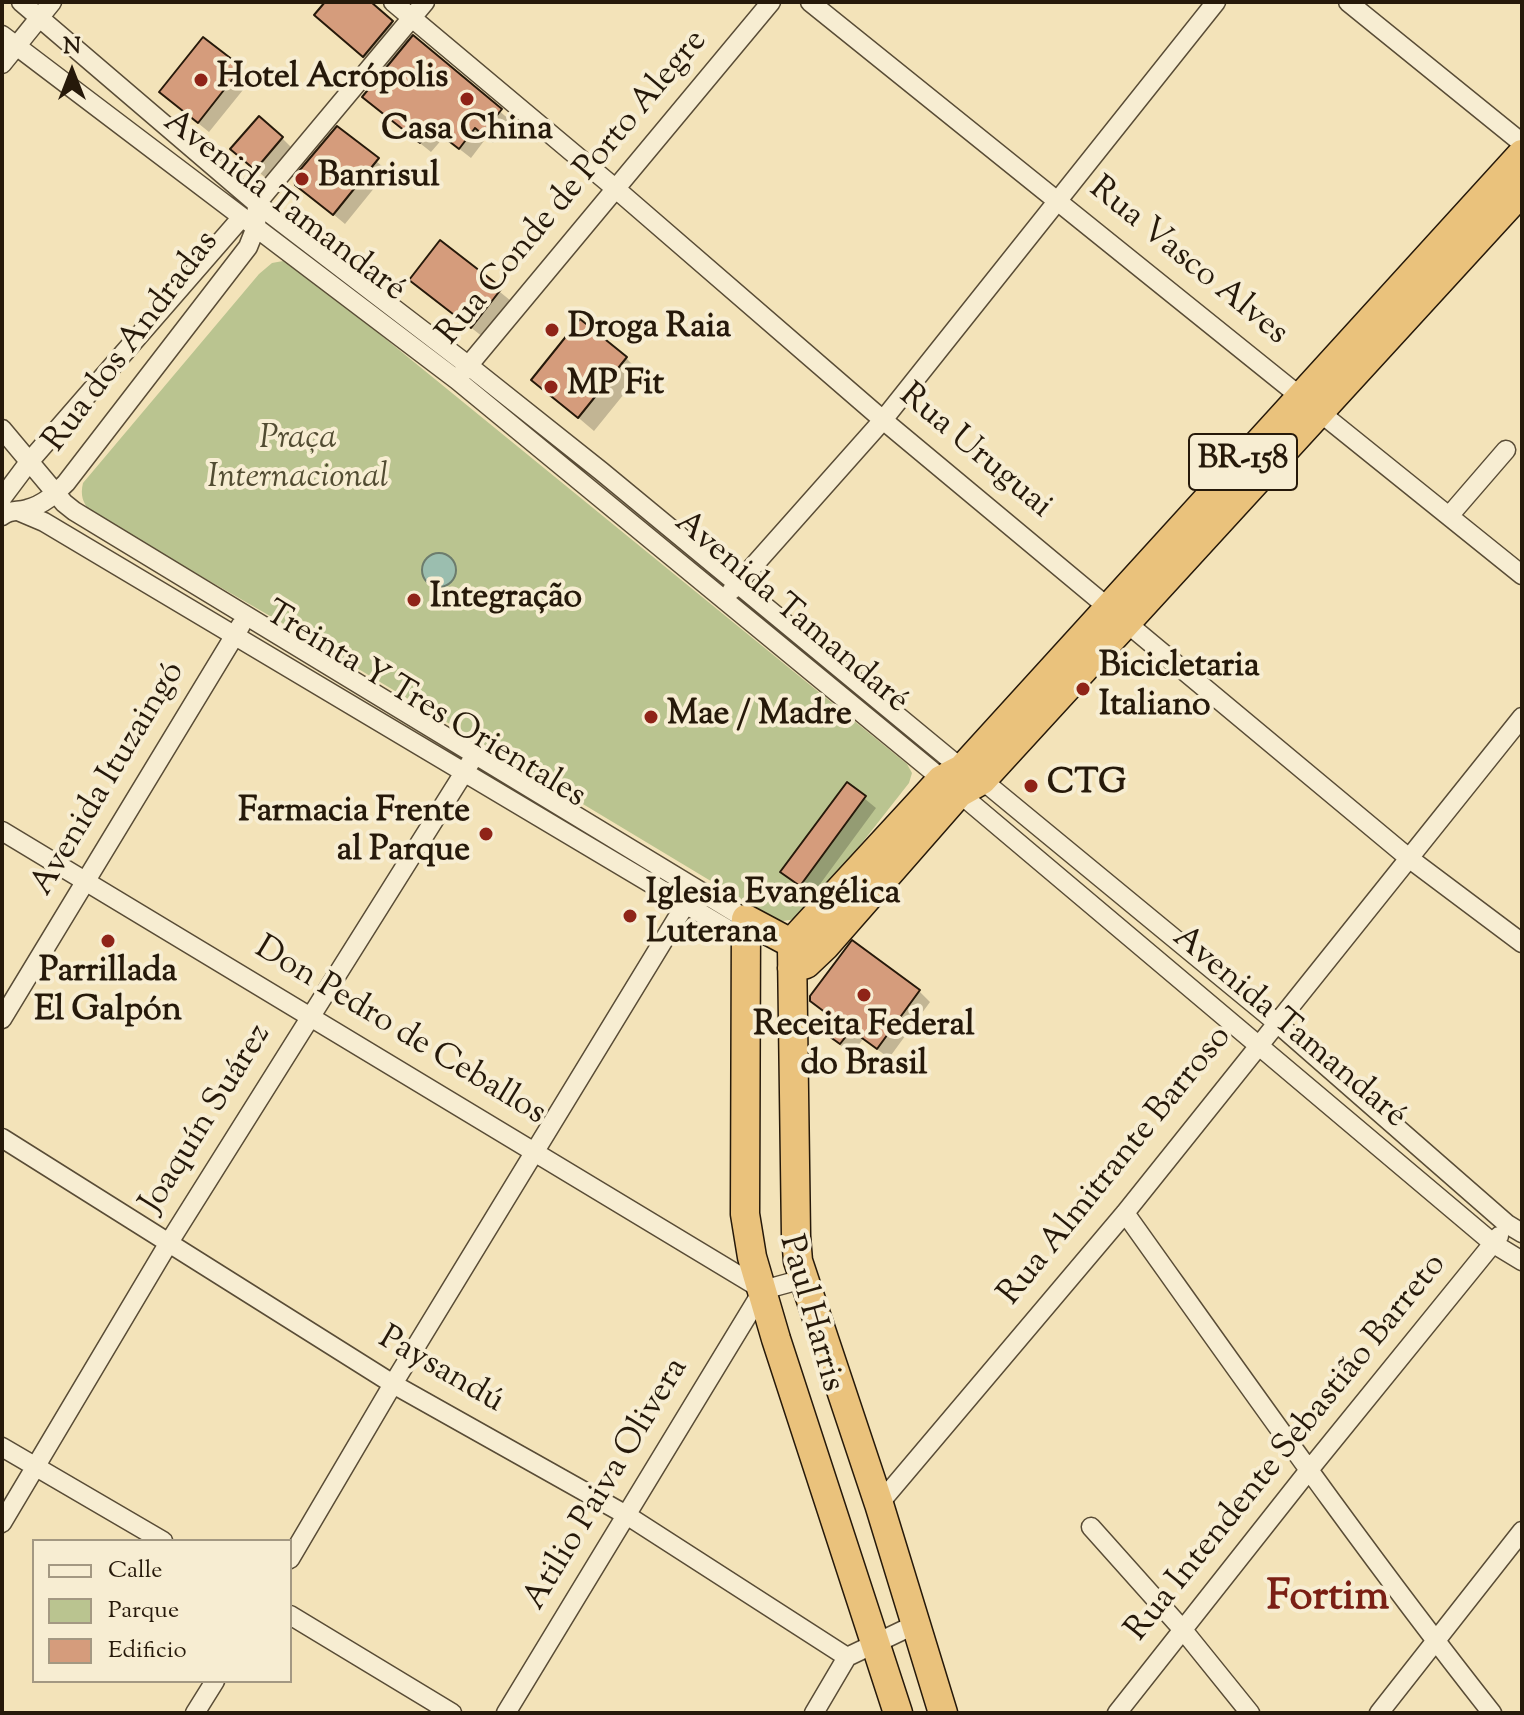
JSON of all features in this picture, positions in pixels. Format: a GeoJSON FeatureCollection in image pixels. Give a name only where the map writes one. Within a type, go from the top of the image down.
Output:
{"type":"FeatureCollection","features":[{"type":"Feature","properties":{"kind":"highway","name":"BR-158"},"geometry":{"type":"LineString","coordinates":[[1311,404],[1522,154]]}},
{"type":"Feature","properties":{"kind":"highway","name":"BR-158"},"geometry":{"type":"LineString","coordinates":[[792,956],[806,964],[825,946],[961,780],[1311,404],[1522,191]]}},
{"type":"Feature","properties":{"kind":"highway","name":"Treinta Y Tres Orientales"},"geometry":{"type":"LineString","coordinates":[[745,929],[792,956]]}},
{"type":"Feature","properties":{"kind":"highway","name":"Paul Harris"},"geometry":{"type":"LineString","coordinates":[[745,929],[745,1214],[752,1257],[898,1713]]}},
{"type":"Feature","properties":{"kind":"highway"},"geometry":{"type":"LineString","coordinates":[[792,956],[796,1236],[803,1279],[879,1504],[943,1713]]}},
{"type":"Feature","properties":{"kind":"street","name":"Avenida Tamandaré"},"geometry":{"type":"LineString","coordinates":[[21,2],[463,373],[724,598],[1277,1023],[1514,1228]]}},
{"type":"Feature","properties":{"kind":"street"},"geometry":{"type":"LineString","coordinates":[[2,64],[9,41],[40,17],[52,2]]}},
{"type":"Feature","properties":{"kind":"street","name":"Rua Uruguai"},"geometry":{"type":"LineString","coordinates":[[393,2],[419,9],[616,189],[883,420],[1410,859],[1522,943]]}},
{"type":"Feature","properties":{"kind":"street","name":"Rua Conde de Porto Alegre"},"geometry":{"type":"LineString","coordinates":[[463,373],[771,2]]}},
{"type":"Feature","properties":{"kind":"street","name":"Rua Vasco Alves"},"geometry":{"type":"LineString","coordinates":[[810,2],[1522,575]]}},
{"type":"Feature","properties":{"kind":"street"},"geometry":{"type":"LineString","coordinates":[[1348,2],[1522,143]]}},
{"type":"Feature","properties":{"kind":"street"},"geometry":{"type":"LineString","coordinates":[[724,598],[883,420],[1209,4]]}},
{"type":"Feature","properties":{"kind":"street"},"geometry":{"type":"LineString","coordinates":[[257,203],[419,9]]}},
{"type":"Feature","properties":{"kind":"street","name":"Avenida Tamandaré"},"geometry":{"type":"LineString","coordinates":[[9,41],[249,222],[463,373],[738,584],[1258,1044],[1494,1244],[1522,1261]]}},
{"type":"Feature","properties":{"kind":"street","name":"Rua dos Andradas"},"geometry":{"type":"LineString","coordinates":[[8,502],[249,222],[257,203]]}},
{"type":"Feature","properties":{"kind":"street","name":"Rua dos Andradas"},"geometry":{"type":"LineString","coordinates":[[56,493],[248,247],[249,222]]}},
{"type":"Feature","properties":{"kind":"street","name":"Treinta Y Tres Orientales"},"geometry":{"type":"LineString","coordinates":[[2,429],[64,503],[91,523],[696,888],[745,929]]}},
{"type":"Feature","properties":{"kind":"street"},"geometry":{"type":"LineString","coordinates":[[1449,516],[1506,450]]}},
{"type":"Feature","properties":{"kind":"street"},"geometry":{"type":"LineString","coordinates":[[8,502],[39,504],[56,493]]}},
{"type":"Feature","properties":{"kind":"street","name":"Treinta Y Tres Orientales"},"geometry":{"type":"LineString","coordinates":[[8,502],[685,906],[745,929]]}},
{"type":"Feature","properties":{"kind":"street","name":"Avenida Ituzaingó"},"geometry":{"type":"LineString","coordinates":[[2,1019],[247,616]]}},
{"type":"Feature","properties":{"kind":"street","name":"Rua Almitrante Barroso"},"geometry":{"type":"LineString","coordinates":[[879,1504],[1125,1213],[1522,717]]}},
{"type":"Feature","properties":{"kind":"street","name":"Joaquín Suárez"},"geometry":{"type":"LineString","coordinates":[[2,1523],[168,1244],[475,755]]}},
{"type":"Feature","properties":{"kind":"street","name":"Don Pedro de Ceballos"},"geometry":{"type":"LineString","coordinates":[[2,831],[763,1290]]}},
{"type":"Feature","properties":{"kind":"street"},"geometry":{"type":"LineString","coordinates":[[292,1556],[393,1384],[696,888]]}},
{"type":"Feature","properties":{"kind":"street","name":"Paysandú"},"geometry":{"type":"LineString","coordinates":[[2,1138],[393,1384],[628,1516],[847,1657]]}},
{"type":"Feature","properties":{"kind":"street"},"geometry":{"type":"LineString","coordinates":[[1125,1213],[1309,1470],[1492,1713]]}},
{"type":"Feature","properties":{"kind":"street","name":"Rua Intendente Sebastião Barreto"},"geometry":{"type":"LineString","coordinates":[[1117,1713],[1309,1470],[1494,1244],[1514,1228]]}},
{"type":"Feature","properties":{"kind":"street"},"geometry":{"type":"LineString","coordinates":[[763,1290],[803,1279]]}},
{"type":"Feature","properties":{"kind":"street","name":"Atilio Paiva Olivera"},"geometry":{"type":"LineString","coordinates":[[506,1713],[763,1290]]}},
{"type":"Feature","properties":{"kind":"street"},"geometry":{"type":"LineString","coordinates":[[2,1447],[160,1539]]}},
{"type":"Feature","properties":{"kind":"street"},"geometry":{"type":"LineString","coordinates":[[1091,1527],[1183,1630],[1250,1713]]}},
{"type":"Feature","properties":{"kind":"street"},"geometry":{"type":"LineString","coordinates":[[1379,1713],[1522,1531]]}},
{"type":"Feature","properties":{"kind":"street"},"geometry":{"type":"LineString","coordinates":[[292,1616],[452,1713]]}},
{"type":"Feature","properties":{"kind":"street"},"geometry":{"type":"LineString","coordinates":[[814,1713],[847,1657],[914,1625]]}},
{"type":"Feature","properties":{"kind":"street"},"geometry":{"type":"LineString","coordinates":[[195,1713],[214,1683]]}},
{"type":"Feature","properties":{"kind":"green space","name":"Praça Internacional"},"geometry":{"type":"Polygon","coordinates":[[[283,261],[295,265],[907,764],[912,773],[909,783],[803,918],[783,921],[769,916],[277,620],[90,512],[83,499],[83,483],[259,274],[272,263],[283,261]]]}},
{"type":"Feature","properties":{"kind":"shaded area"},"geometry":{"type":"Polygon","coordinates":[[[439,553],[451,558],[456,570],[451,582],[439,587],[427,582],[422,570],[427,558],[439,553]]]}},
{"type":"Feature","properties":{"kind":"building"},"geometry":{"type":"Polygon","coordinates":[[[325,2],[371,2],[393,21],[363,57],[314,15],[325,2]]]}},
{"type":"Feature","properties":{"kind":"building"},"geometry":{"type":"Polygon","coordinates":[[[413,35],[502,109],[482,134],[475,128],[459,149],[432,128],[420,143],[362,97],[413,35]]]}},
{"type":"Feature","properties":{"kind":"building","name":"Hotel Acrópolis"},"geometry":{"type":"Polygon","coordinates":[[[203,37],[242,67],[198,123],[159,92],[203,37]]]}},
{"type":"Feature","properties":{"kind":"building"},"geometry":{"type":"Polygon","coordinates":[[[259,116],[283,137],[255,170],[230,149],[259,116]]]}},
{"type":"Feature","properties":{"kind":"building"},"geometry":{"type":"Polygon","coordinates":[[[337,126],[379,158],[333,215],[295,185],[294,177],[337,126]]]}},
{"type":"Feature","properties":{"kind":"building"},"geometry":{"type":"Polygon","coordinates":[[[440,240],[502,288],[471,328],[409,280],[440,240]]]}},
{"type":"Feature","properties":{"kind":"building"},"geometry":{"type":"Polygon","coordinates":[[[580,319],[627,357],[578,418],[531,380],[580,319]]]}},
{"type":"Feature","properties":{"kind":"building"},"geometry":{"type":"Polygon","coordinates":[[[847,782],[866,796],[800,886],[780,872],[847,782]]]}},
{"type":"Feature","properties":{"kind":"building","name":"Receita Federal do Brasil"},"geometry":{"type":"Polygon","coordinates":[[[852,940],[920,990],[877,1049],[851,1030],[840,1044],[823,1032],[834,1019],[810,1001],[810,996],[852,940]]]}},
{"type":"Feature","properties":{"kind":"place","name":"Hotel Acrópolis"},"geometry":{"type":"Point","coordinates":[201,80]}},
{"type":"Feature","properties":{"kind":"place","name":"Casa China"},"geometry":{"type":"Point","coordinates":[467,99]}},
{"type":"Feature","properties":{"kind":"place","name":"Banrisul"},"geometry":{"type":"Point","coordinates":[302,179]}},
{"type":"Feature","properties":{"kind":"place","name":"Droga Raia"},"geometry":{"type":"Point","coordinates":[552,330]}},
{"type":"Feature","properties":{"kind":"place","name":"MP Fit"},"geometry":{"type":"Point","coordinates":[551,387]}},
{"type":"Feature","properties":{"kind":"place","name":"Integração"},"geometry":{"type":"Point","coordinates":[414,600]}},
{"type":"Feature","properties":{"kind":"place","name":"Bicicletaria Italiano"},"geometry":{"type":"Point","coordinates":[1083,689]}},
{"type":"Feature","properties":{"kind":"place","name":"Mae / Madre"},"geometry":{"type":"Point","coordinates":[651,717]}},
{"type":"Feature","properties":{"kind":"place","name":"CTG"},"geometry":{"type":"Point","coordinates":[1031,786]}},
{"type":"Feature","properties":{"kind":"place","name":"Farmacia Frente al Parque"},"geometry":{"type":"Point","coordinates":[486,834]}},
{"type":"Feature","properties":{"kind":"place","name":"Iglesia Evangélica Luterana"},"geometry":{"type":"Point","coordinates":[630,916]}},
{"type":"Feature","properties":{"kind":"place","name":"Parrillada El Galpón"},"geometry":{"type":"Point","coordinates":[108,941]}},
{"type":"Feature","properties":{"kind":"place","name":"Receita Federal do Brasil"},"geometry":{"type":"Point","coordinates":[864,995]}},
{"type":"Feature","properties":{"kind":"district","name":"Fortim"},"geometry":{"type":"Point","coordinates":[1328,1601]}}]}
